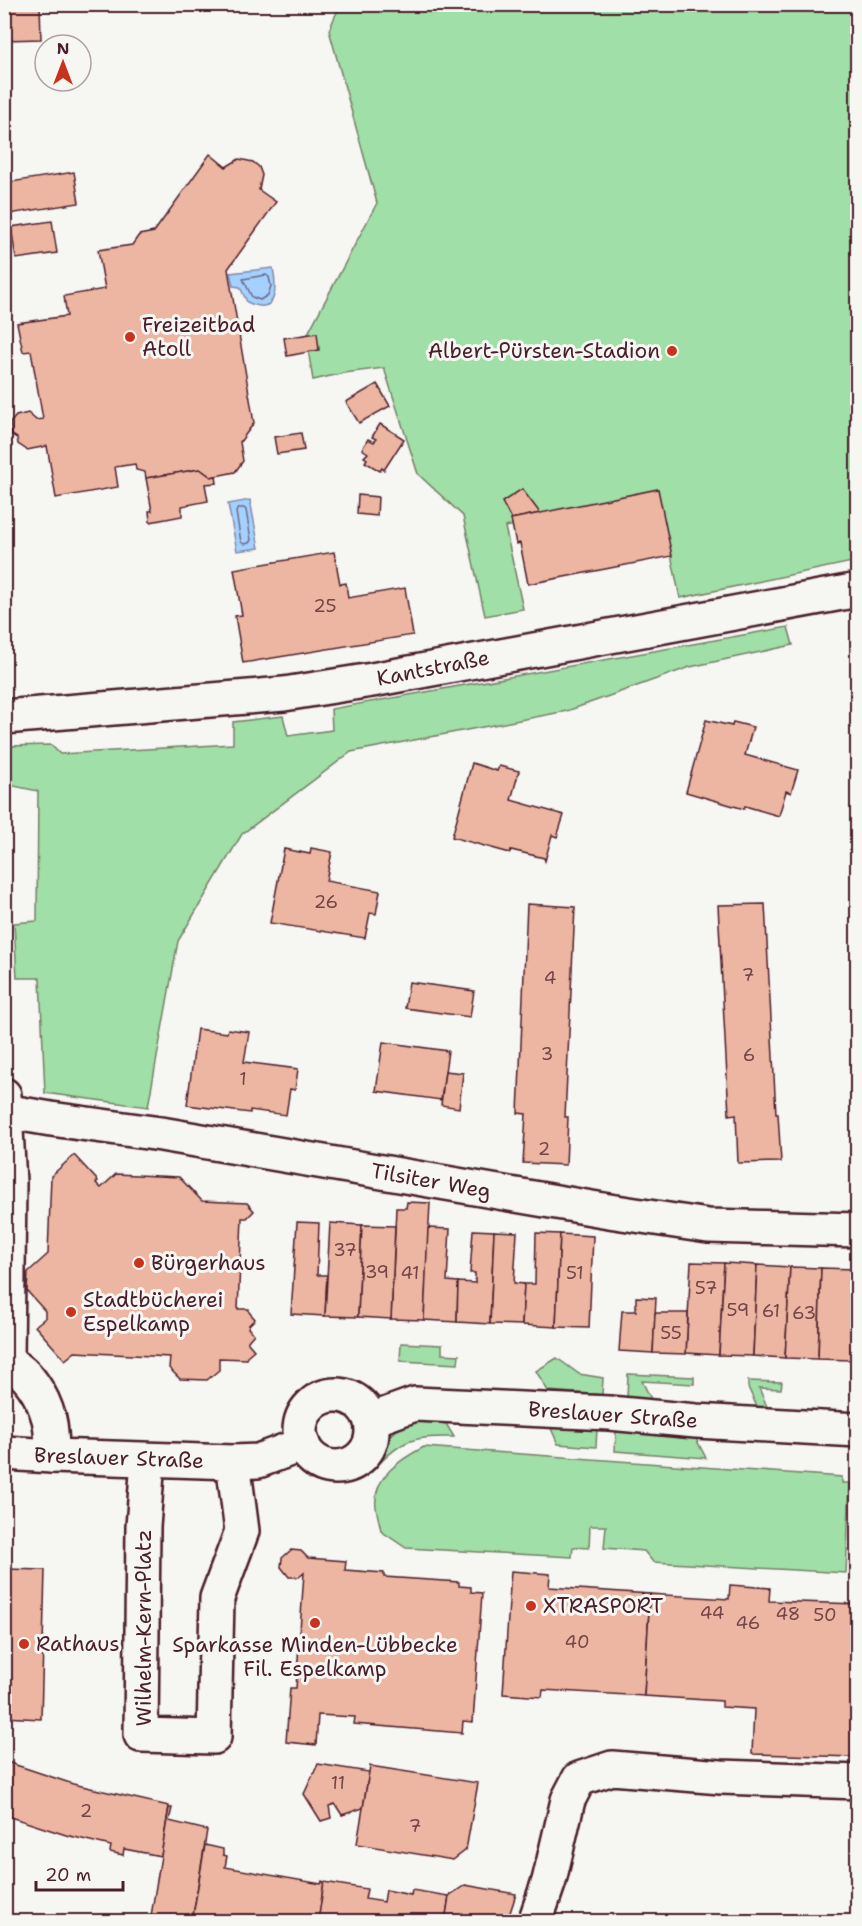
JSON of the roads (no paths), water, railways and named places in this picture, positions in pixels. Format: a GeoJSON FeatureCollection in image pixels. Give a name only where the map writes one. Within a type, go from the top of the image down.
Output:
{"type":"FeatureCollection","features":[{"type":"Feature","properties":{"kind":"street","name":"Kantstraße"},"geometry":{"type":"LineString","coordinates":[[4,717],[284,694],[372,680],[858,590]]}},
{"type":"Feature","properties":{"kind":"street","name":"Tilsiter Weg"},"geometry":{"type":"LineString","coordinates":[[5,1106],[51,1119],[161,1134],[708,1226],[858,1230]]}},
{"type":"Feature","properties":{"kind":"street"},"geometry":{"type":"LineString","coordinates":[[5,1106],[9,1182],[6,1361],[24,1372],[44,1406],[51,1428],[52,1456]]}},
{"type":"Feature","properties":{"kind":"street"},"geometry":{"type":"LineString","coordinates":[[336,1395],[357,1402],[365,1410],[370,1420],[372,1432],[370,1444],[364,1455],[342,1466],[330,1466],[318,1462],[309,1454],[300,1433],[302,1421],[314,1403],[336,1395]]}},
{"type":"Feature","properties":{"kind":"street","name":"Breslauer Straße"},"geometry":{"type":"LineString","coordinates":[[370,1420],[415,1404],[609,1413],[696,1421],[858,1430]]}},
{"type":"Feature","properties":{"kind":"street","name":"Breslauer Straße"},"geometry":{"type":"LineString","coordinates":[[4,1453],[233,1462],[258,1461],[303,1444]]}},
{"type":"Feature","properties":{"kind":"street","name":"Wilhelm-Kern-Platz"},"geometry":{"type":"LineString","coordinates":[[148,1460],[143,1527],[141,1735],[214,1737],[217,1598],[242,1531],[233,1462]]}},
{"type":"Feature","properties":{"kind":"street"},"geometry":{"type":"LineString","coordinates":[[535,1922],[549,1881],[568,1800],[579,1779],[612,1768],[721,1777],[858,1782]]}},
{"type":"Feature","properties":{"kind":"water"},"geometry":{"type":"Polygon","coordinates":[[[273,268],[275,292],[270,303],[265,306],[247,302],[240,287],[233,286],[230,273],[273,268]]]}},
{"type":"Feature","properties":{"kind":"water"},"geometry":{"type":"Polygon","coordinates":[[[250,500],[259,548],[237,551],[228,504],[250,500]]]}},
{"type":"Feature","properties":{"kind":"place","name":"Freizeitbad Atoll"},"geometry":{"type":"Point","coordinates":[130,337]}},
{"type":"Feature","properties":{"kind":"place","name":"Albert-Pürsten-Stadion"},"geometry":{"type":"Point","coordinates":[672,351]}},
{"type":"Feature","properties":{"kind":"place","name":"Bürgerhaus"},"geometry":{"type":"Point","coordinates":[139,1263]}},
{"type":"Feature","properties":{"kind":"place","name":"Stadtbücherei Espelkamp"},"geometry":{"type":"Point","coordinates":[71,1312]}},
{"type":"Feature","properties":{"kind":"place","name":"XTRASPORT"},"geometry":{"type":"Point","coordinates":[531,1606]}},
{"type":"Feature","properties":{"kind":"place","name":"Sparkasse Minden-Lübbecke Fil. Espelkamp"},"geometry":{"type":"Point","coordinates":[315,1623]}},
{"type":"Feature","properties":{"kind":"place","name":"Rathaus"},"geometry":{"type":"Point","coordinates":[24,1644]}}]}
